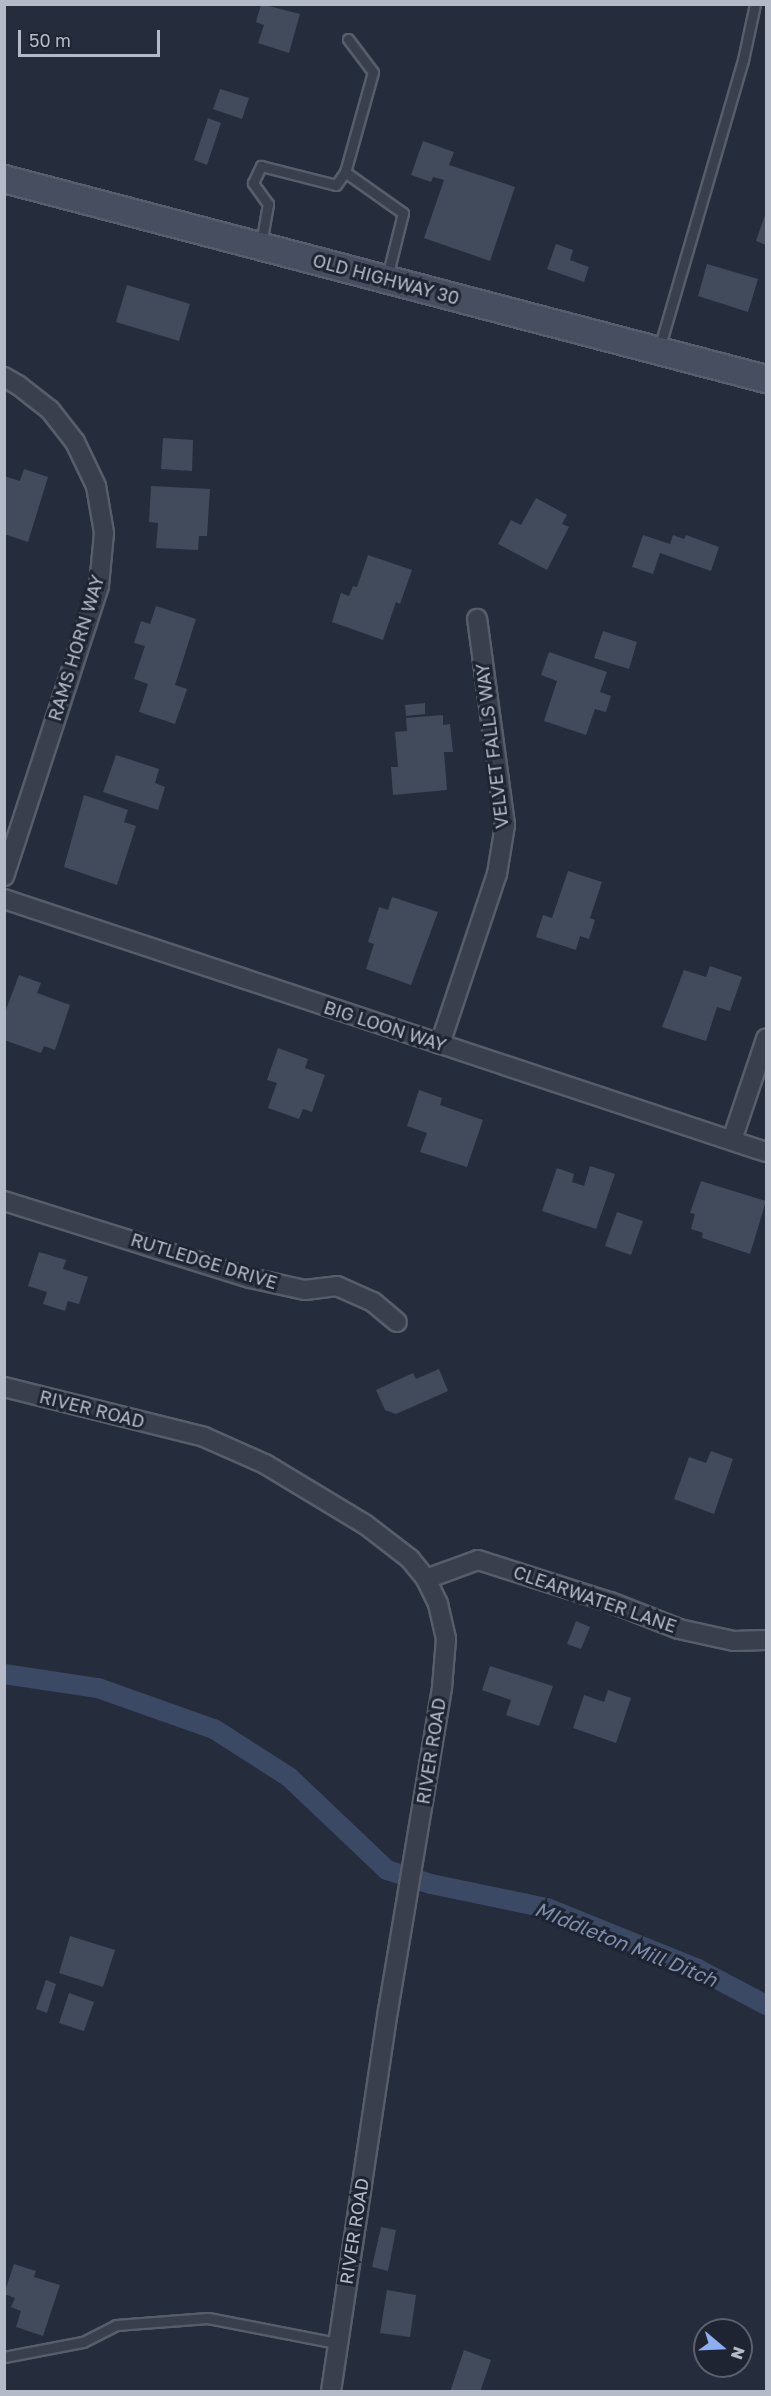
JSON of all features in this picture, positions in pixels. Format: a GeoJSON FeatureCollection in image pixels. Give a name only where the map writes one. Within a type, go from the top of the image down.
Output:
{"type":"FeatureCollection","features":[{"type":"Feature","properties":{"kind":"street","name":"OLD HIGHWAY 30"},"geometry":{"type":"LineString","coordinates":[[4,179],[766,379]]}},
{"type":"Feature","properties":{"kind":"street","name":"RAMS HORN WAY"},"geometry":{"type":"LineString","coordinates":[[4,377],[50,411],[75,442],[96,486],[104,533],[99,586],[4,876]]}},
{"type":"Feature","properties":{"kind":"street","name":"VELVET FALLS WAY"},"geometry":{"type":"LineString","coordinates":[[440,1044],[497,874],[505,825],[477,619]]}},
{"type":"Feature","properties":{"kind":"street","name":"BIG LOON WAY"},"geometry":{"type":"LineString","coordinates":[[4,899],[766,1152]]}},
{"type":"Feature","properties":{"kind":"street"},"geometry":{"type":"LineString","coordinates":[[732,1140],[766,1039]]}},
{"type":"Feature","properties":{"kind":"street","name":"RUTLEDGE DRIVE"},"geometry":{"type":"LineString","coordinates":[[4,1201],[250,1278],[305,1290],[337,1286],[373,1302],[397,1322]]}},
{"type":"Feature","properties":{"kind":"street","name":"RIVER ROAD"},"geometry":{"type":"LineString","coordinates":[[4,1387],[204,1437],[265,1464],[366,1525],[410,1559],[426,1579],[438,1604],[446,1639],[442,1688],[407,1893],[331,2391]]}},
{"type":"Feature","properties":{"kind":"street","name":"CLEARWATER LANE"},"geometry":{"type":"LineString","coordinates":[[426,1579],[478,1560],[610,1602],[679,1629],[734,1641],[766,1640]]}},
{"type":"Feature","properties":{"kind":"lane"},"geometry":{"type":"LineString","coordinates":[[658,350],[743,60],[755,4]]}},
{"type":"Feature","properties":{"kind":"lane"},"geometry":{"type":"LineString","coordinates":[[260,246],[268,204],[253,183],[261,166],[336,185],[345,172],[373,72],[348,39]]}},
{"type":"Feature","properties":{"kind":"lane"},"geometry":{"type":"LineString","coordinates":[[345,172],[403,213],[387,279]]}},
{"type":"Feature","properties":{"kind":"lane"},"geometry":{"type":"LineString","coordinates":[[4,2357],[83,2342],[116,2325],[208,2318],[337,2343]]}},
{"type":"Feature","properties":{"kind":"building"},"geometry":{"type":"Polygon","coordinates":[[[261,4],[300,14],[289,53],[258,43],[264,25],[256,22],[261,4]]]}},
{"type":"Feature","properties":{"kind":"building"},"geometry":{"type":"Polygon","coordinates":[[[220,89],[249,98],[242,119],[213,109],[220,89]]]}},
{"type":"Feature","properties":{"kind":"building"},"geometry":{"type":"Polygon","coordinates":[[[208,118],[221,123],[207,165],[194,160],[208,118]]]}},
{"type":"Feature","properties":{"kind":"building"},"geometry":{"type":"Polygon","coordinates":[[[423,141],[454,152],[449,165],[515,187],[490,261],[424,238],[444,180],[433,177],[431,182],[411,175],[423,141]]]}},
{"type":"Feature","properties":{"kind":"building"},"geometry":{"type":"Polygon","coordinates":[[[766,212],[766,245],[756,241],[766,212]]]}},
{"type":"Feature","properties":{"kind":"building"},"geometry":{"type":"Polygon","coordinates":[[[556,244],[573,250],[570,260],[589,267],[584,282],[547,269],[556,244]]]}},
{"type":"Feature","properties":{"kind":"building"},"geometry":{"type":"Polygon","coordinates":[[[707,264],[758,279],[748,312],[698,296],[707,264]]]}},
{"type":"Feature","properties":{"kind":"building"},"geometry":{"type":"Polygon","coordinates":[[[127,285],[190,304],[179,341],[116,322],[127,285]]]}},
{"type":"Feature","properties":{"kind":"building"},"geometry":{"type":"Polygon","coordinates":[[[163,438],[193,440],[192,471],[161,469],[163,438]]]}},
{"type":"Feature","properties":{"kind":"building"},"geometry":{"type":"Polygon","coordinates":[[[24,469],[48,477],[28,542],[4,534],[4,476],[20,481],[24,469]]]}},
{"type":"Feature","properties":{"kind":"building"},"geometry":{"type":"Polygon","coordinates":[[[151,486],[210,489],[207,536],[199,536],[198,550],[156,548],[158,523],[149,522],[151,486]]]}},
{"type":"Feature","properties":{"kind":"building"},"geometry":{"type":"Polygon","coordinates":[[[536,498],[567,515],[562,524],[569,527],[547,570],[498,544],[511,520],[521,525],[536,498]]]}},
{"type":"Feature","properties":{"kind":"building"},"geometry":{"type":"Polygon","coordinates":[[[643,535],[670,544],[673,535],[684,539],[686,535],[719,547],[711,571],[660,553],[653,574],[632,567],[643,535]]]}},
{"type":"Feature","properties":{"kind":"building"},"geometry":{"type":"Polygon","coordinates":[[[368,555],[412,570],[400,604],[396,602],[383,640],[332,622],[341,593],[349,596],[353,586],[357,587],[368,555]]]}},
{"type":"Feature","properties":{"kind":"building"},"geometry":{"type":"Polygon","coordinates":[[[156,606],[196,619],[175,685],[187,689],[175,724],[139,712],[148,684],[134,679],[145,646],[134,643],[141,621],[150,624],[156,606]]]}},
{"type":"Feature","properties":{"kind":"building"},"geometry":{"type":"Polygon","coordinates":[[[603,631],[637,642],[629,669],[594,658],[603,631]]]}},
{"type":"Feature","properties":{"kind":"building"},"geometry":{"type":"Polygon","coordinates":[[[549,652],[607,672],[600,692],[611,696],[606,712],[595,709],[586,735],[544,721],[557,681],[541,675],[549,652]]]}},
{"type":"Feature","properties":{"kind":"building"},"geometry":{"type":"Polygon","coordinates":[[[425,703],[425,714],[406,716],[405,705],[425,703]]]}},
{"type":"Feature","properties":{"kind":"building"},"geometry":{"type":"Polygon","coordinates":[[[443,715],[443,725],[450,724],[453,752],[444,752],[447,790],[393,795],[391,767],[398,767],[395,732],[407,731],[406,718],[443,715]]]}},
{"type":"Feature","properties":{"kind":"building"},"geometry":{"type":"Polygon","coordinates":[[[116,755],[159,769],[155,783],[165,787],[158,810],[103,792],[116,755]]]}},
{"type":"Feature","properties":{"kind":"building"},"geometry":{"type":"Polygon","coordinates":[[[84,795],[128,810],[124,822],[136,826],[117,885],[64,867],[84,795]]]}},
{"type":"Feature","properties":{"kind":"building"},"geometry":{"type":"Polygon","coordinates":[[[568,871],[602,882],[590,918],[595,920],[589,939],[580,936],[576,950],[536,937],[543,915],[552,918],[568,871]]]}},
{"type":"Feature","properties":{"kind":"building"},"geometry":{"type":"Polygon","coordinates":[[[392,897],[438,912],[411,985],[366,969],[374,944],[368,942],[379,907],[388,910],[392,897]]]}},
{"type":"Feature","properties":{"kind":"building"},"geometry":{"type":"Polygon","coordinates":[[[710,966],[742,977],[730,1011],[717,1007],[706,1041],[662,1027],[684,970],[706,977],[710,966]]]}},
{"type":"Feature","properties":{"kind":"building"},"geometry":{"type":"Polygon","coordinates":[[[19,975],[41,983],[37,993],[70,1005],[55,1050],[44,1046],[41,1053],[4,1040],[4,1015],[19,975]]]}},
{"type":"Feature","properties":{"kind":"building"},"geometry":{"type":"Polygon","coordinates":[[[278,1048],[308,1059],[305,1068],[325,1075],[312,1112],[303,1109],[299,1119],[268,1108],[277,1083],[267,1080],[278,1048]]]}},
{"type":"Feature","properties":{"kind":"building"},"geometry":{"type":"Polygon","coordinates":[[[419,1090],[442,1098],[440,1105],[483,1120],[467,1167],[420,1152],[427,1133],[407,1126],[419,1090]]]}},
{"type":"Feature","properties":{"kind":"building"},"geometry":{"type":"Polygon","coordinates":[[[590,1166],[615,1174],[596,1229],[542,1211],[557,1168],[574,1174],[572,1182],[584,1186],[590,1166]]]}},
{"type":"Feature","properties":{"kind":"building"},"geometry":{"type":"Polygon","coordinates":[[[701,1181],[766,1201],[750,1254],[702,1238],[703,1233],[691,1229],[695,1214],[690,1213],[701,1181]]]}},
{"type":"Feature","properties":{"kind":"building"},"geometry":{"type":"Polygon","coordinates":[[[617,1212],[643,1221],[631,1255],[605,1246],[617,1212]]]}},
{"type":"Feature","properties":{"kind":"building"},"geometry":{"type":"Polygon","coordinates":[[[39,1252],[66,1260],[63,1269],[88,1277],[79,1304],[68,1301],[65,1311],[43,1304],[47,1292],[28,1286],[39,1252]]]}},
{"type":"Feature","properties":{"kind":"building"},"geometry":{"type":"Polygon","coordinates":[[[439,1369],[448,1391],[396,1414],[385,1410],[376,1390],[413,1373],[416,1379],[439,1369]]]}},
{"type":"Feature","properties":{"kind":"building"},"geometry":{"type":"Polygon","coordinates":[[[711,1451],[733,1459],[714,1514],[674,1499],[689,1457],[706,1463],[711,1451]]]}},
{"type":"Feature","properties":{"kind":"building"},"geometry":{"type":"Polygon","coordinates":[[[576,1621],[590,1627],[581,1649],[567,1644],[576,1621]]]}},
{"type":"Feature","properties":{"kind":"building"},"geometry":{"type":"Polygon","coordinates":[[[490,1666],[553,1686],[539,1726],[506,1715],[511,1700],[482,1690],[490,1666]]]}},
{"type":"Feature","properties":{"kind":"building"},"geometry":{"type":"Polygon","coordinates":[[[608,1690],[631,1698],[616,1743],[573,1728],[584,1695],[604,1702],[608,1690]]]}},
{"type":"Feature","properties":{"kind":"building"},"geometry":{"type":"Polygon","coordinates":[[[70,1936],[115,1950],[103,1987],[59,1973],[70,1936]]]}},
{"type":"Feature","properties":{"kind":"building"},"geometry":{"type":"Polygon","coordinates":[[[46,1980],[56,1984],[47,2013],[36,2009],[46,1980]]]}},
{"type":"Feature","properties":{"kind":"building"},"geometry":{"type":"Polygon","coordinates":[[[69,1993],[94,2002],[84,2031],[59,2023],[69,1993]]]}},
{"type":"Feature","properties":{"kind":"building"},"geometry":{"type":"Polygon","coordinates":[[[381,2227],[396,2230],[388,2271],[372,2267],[381,2227]]]}},
{"type":"Feature","properties":{"kind":"building"},"geometry":{"type":"Polygon","coordinates":[[[14,2264],[36,2271],[34,2277],[60,2285],[43,2336],[16,2327],[21,2311],[11,2307],[15,2298],[4,2294],[14,2264]]]}},
{"type":"Feature","properties":{"kind":"building"},"geometry":{"type":"Polygon","coordinates":[[[387,2290],[416,2295],[410,2337],[380,2333],[387,2290]]]}},
{"type":"Feature","properties":{"kind":"building"},"geometry":{"type":"Polygon","coordinates":[[[464,2350],[491,2360],[480,2392],[450,2392],[464,2350]]]}},
{"type":"Feature","properties":{"kind":"waterway","name":"MIddleton Mill Ditch"},"geometry":{"type":"LineString","coordinates":[[4,1674],[98,1688],[214,1729],[289,1777],[387,1870],[431,1884],[547,1908],[698,1969],[766,2005]]}}]}
